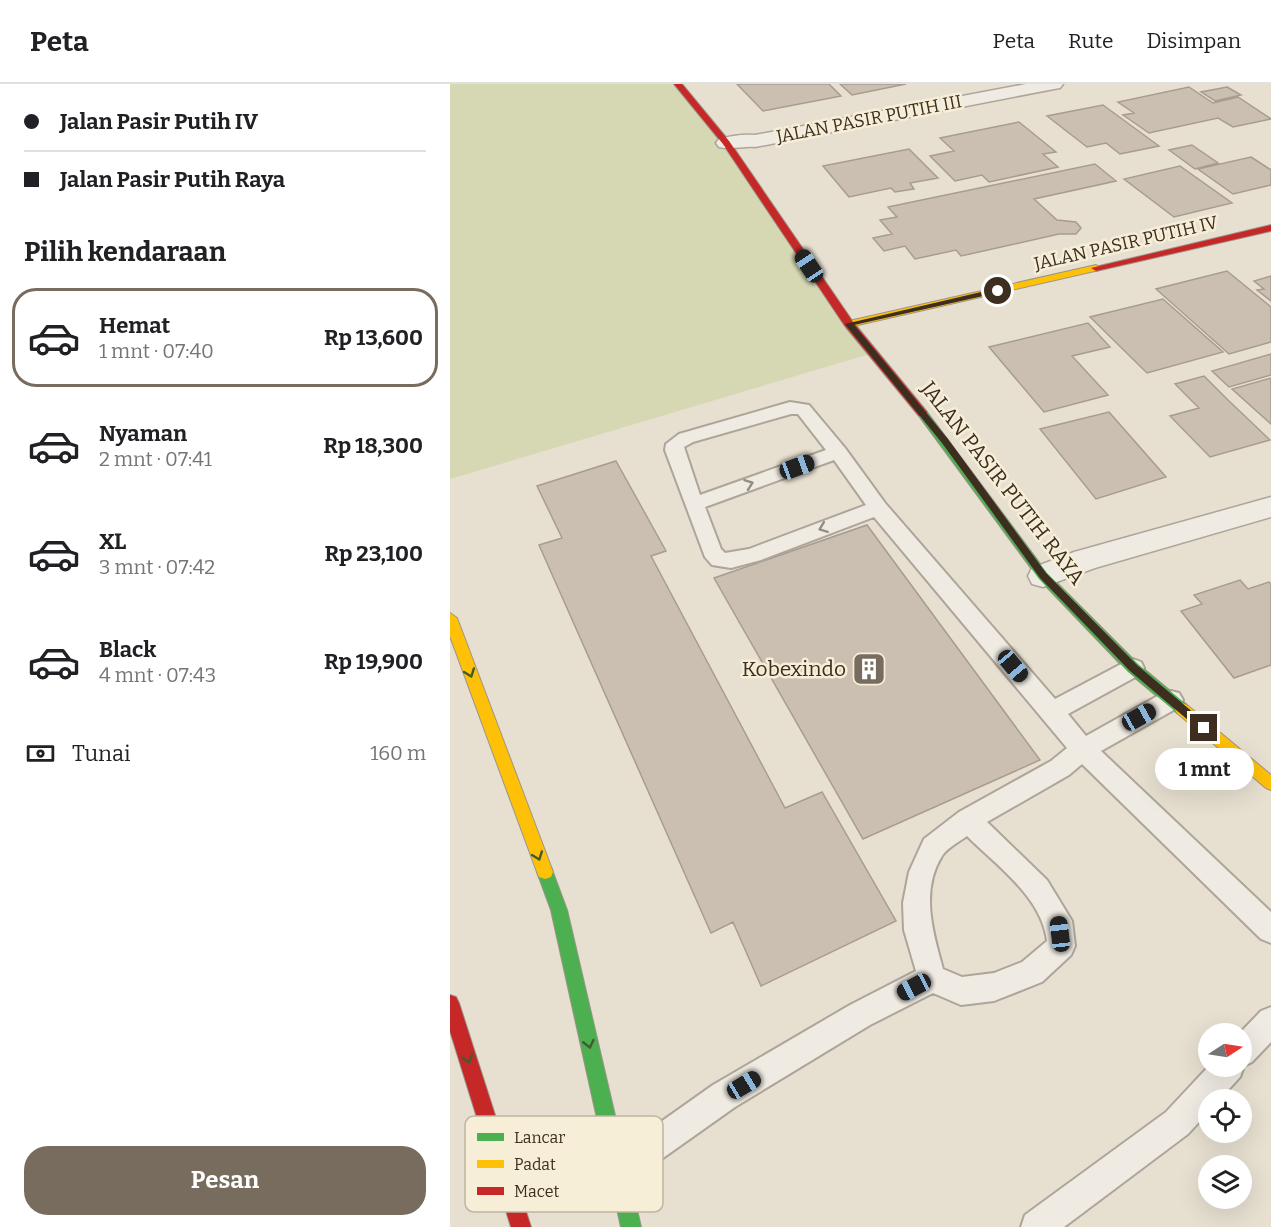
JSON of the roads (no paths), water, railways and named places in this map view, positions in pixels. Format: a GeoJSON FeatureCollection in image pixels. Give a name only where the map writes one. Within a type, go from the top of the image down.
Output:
{"type":"FeatureCollection","features":[{"type":"Feature","properties":{"kind":"main road","name":"JALAN PASIR PUTIH RAYA"},"geometry":{"type":"LineString","coordinates":[[678,84],[728,147],[849,324],[945,441],[1043,576],[1133,668],[1271,784]]}},
{"type":"Feature","properties":{"kind":"main road","name":"JALAN PASIR PUTIH IV"},"geometry":{"type":"LineString","coordinates":[[849,324],[1271,228]]}},
{"type":"Feature","properties":{"kind":"main road"},"geometry":{"type":"LineString","coordinates":[[450,618],[558,910],[605,1116]]}},
{"type":"Feature","properties":{"kind":"main road"},"geometry":{"type":"LineString","coordinates":[[450,1003],[485,1116]]}},
{"type":"Feature","properties":{"kind":"main road"},"geometry":{"type":"LineString","coordinates":[[515,1212],[520,1227]]}},
{"type":"Feature","properties":{"kind":"main road"},"geometry":{"type":"LineString","coordinates":[[628,1212],[631,1227]]}},
{"type":"Feature","properties":{"kind":"street","name":"JALAN PASIR PUTIH III"},"geometry":{"type":"LineString","coordinates":[[728,147],[748,146],[755,141],[994,89],[1054,84]]}},
{"type":"Feature","properties":{"kind":"street"},"geometry":{"type":"LineString","coordinates":[[1043,576],[1085,560],[1271,507]]}},
{"type":"Feature","properties":{"kind":"lane"},"geometry":{"type":"LineString","coordinates":[[878,508],[754,555],[731,561],[719,560],[712,552],[674,450],[675,444],[686,438],[790,408],[803,409],[838,452],[878,508],[1083,749],[1271,930]]}},
{"type":"Feature","properties":{"kind":"lane"},"geometry":{"type":"LineString","coordinates":[[694,504],[838,452]]}},
{"type":"Feature","properties":{"kind":"lane"},"geometry":{"type":"LineString","coordinates":[[1053,711],[1133,668]]}},
{"type":"Feature","properties":{"kind":"lane"},"geometry":{"type":"LineString","coordinates":[[932,978],[918,930],[916,903],[922,872],[933,847],[968,820],[1060,768],[1083,749],[1171,700]]}},
{"type":"Feature","properties":{"kind":"lane"},"geometry":{"type":"LineString","coordinates":[[932,978],[962,991],[994,987],[1032,972],[1061,946],[1058,921],[1038,889],[968,820]]}},
{"type":"Feature","properties":{"kind":"lane"},"geometry":{"type":"LineString","coordinates":[[663,1139],[724,1096],[860,1015],[932,978]]}},
{"type":"Feature","properties":{"kind":"lane"},"geometry":{"type":"LineString","coordinates":[[1252,1041],[1271,1021]]}},
{"type":"Feature","properties":{"kind":"lane"},"geometry":{"type":"LineString","coordinates":[[1037,1227],[1177,1123],[1219,1077]]}},
{"type":"Feature","properties":{"kind":"place","name":"Kobexindo"},"geometry":{"type":"Point","coordinates":[869,669]}}]}
